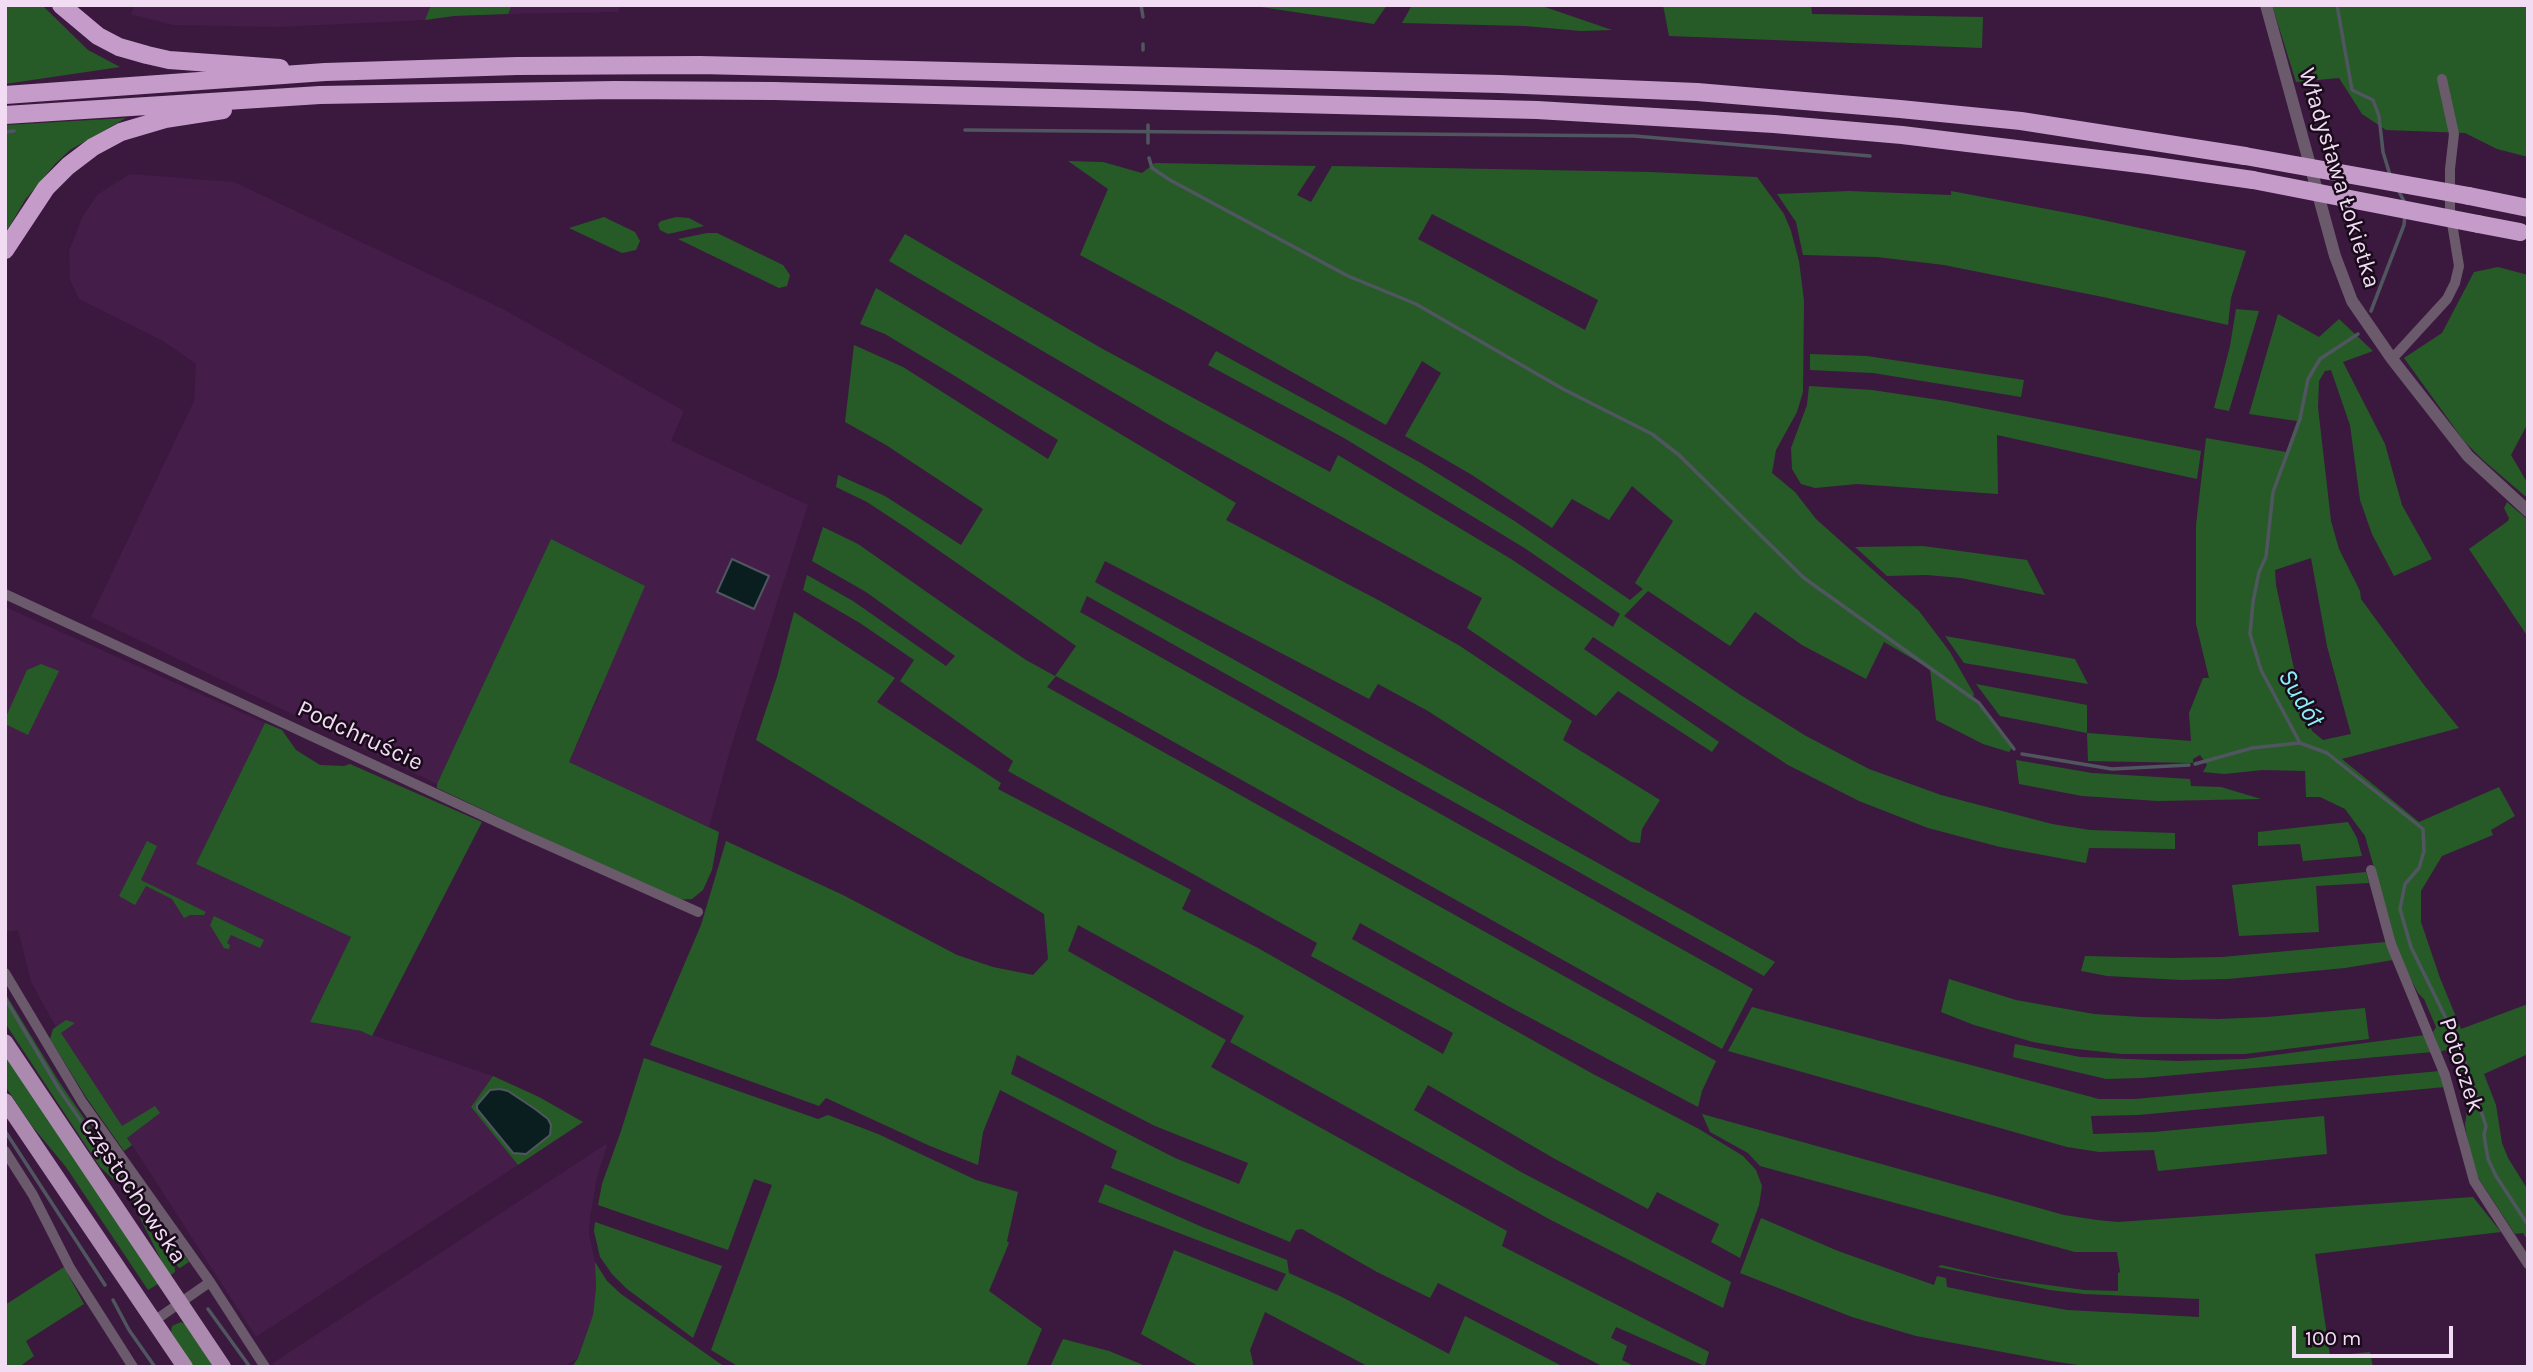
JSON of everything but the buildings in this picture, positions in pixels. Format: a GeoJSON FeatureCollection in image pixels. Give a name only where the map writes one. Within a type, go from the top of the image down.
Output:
{"type":"FeatureCollection","features":[{"type":"Feature","properties":{"kind":"highway"},"geometry":{"type":"LineString","coordinates":[[61,5],[97,36],[119,47],[147,55],[169,60],[325,72]]}},
{"type":"Feature","properties":{"kind":"highway"},"geometry":{"type":"LineString","coordinates":[[5,95],[325,72],[700,65],[1655,90],[1792,98],[2021,121],[2245,156],[2528,208]]}},
{"type":"Feature","properties":{"kind":"highway"},"geometry":{"type":"LineString","coordinates":[[5,115],[320,95],[518,91],[774,91],[1537,110],[1720,120],[1902,135],[2148,165],[2253,180],[2520,232]]}},
{"type":"Feature","properties":{"kind":"highway"},"geometry":{"type":"LineString","coordinates":[[5,250],[51,183],[80,156],[106,139],[165,119],[320,95]]}},
{"type":"Feature","properties":{"kind":"main road","name":"Częstochowska"},"geometry":{"type":"LineString","coordinates":[[5,1042],[223,1367]]}},
{"type":"Feature","properties":{"kind":"main road"},"geometry":{"type":"LineString","coordinates":[[5,1101],[185,1367]]}},
{"type":"Feature","properties":{"kind":"street","name":"Władysława Łokietka"},"geometry":{"type":"LineString","coordinates":[[2266,5],[2342,279],[2360,313],[2392,359],[2468,456],[2528,511]]}},
{"type":"Feature","properties":{"kind":"street"},"geometry":{"type":"LineString","coordinates":[[2392,359],[2447,299],[2459,266],[2450,211],[2450,169],[2454,134],[2442,79]]}},
{"type":"Feature","properties":{"kind":"street","name":"Podchruście"},"geometry":{"type":"LineString","coordinates":[[5,594],[525,835],[698,912]]}},
{"type":"Feature","properties":{"kind":"street","name":"Potoczek"},"geometry":{"type":"LineString","coordinates":[[2371,870],[2391,944],[2445,1075],[2474,1181],[2528,1264]]}},
{"type":"Feature","properties":{"kind":"street"},"geometry":{"type":"LineString","coordinates":[[5,973],[82,1102],[210,1282],[265,1367]]}},
{"type":"Feature","properties":{"kind":"street"},"geometry":{"type":"LineString","coordinates":[[5,1151],[33,1195],[70,1268],[133,1367]]}},
{"type":"Feature","properties":{"kind":"street"},"geometry":{"type":"LineString","coordinates":[[154,1321],[210,1282]]}},
{"type":"Feature","properties":{"kind":"shaded area"},"geometry":{"type":"Polygon","coordinates":[[[135,5],[431,5],[425,20],[280,27],[173,25],[131,14],[135,5]]]}},
{"type":"Feature","properties":{"kind":"shaded area"},"geometry":{"type":"Polygon","coordinates":[[[512,5],[621,5],[618,12],[508,14],[512,5]]]}},
{"type":"Feature","properties":{"kind":"shaded area"},"geometry":{"type":"Polygon","coordinates":[[[130,174],[234,182],[503,309],[684,411],[671,441],[808,505],[730,750],[709,827],[569,762],[601,691],[551,539],[437,784],[91,617],[194,401],[196,364],[163,341],[79,299],[70,280],[69,251],[83,216],[98,194],[130,174]]]}},
{"type":"Feature","properties":{"kind":"shaded area"},"geometry":{"type":"Polygon","coordinates":[[[732,559],[769,576],[754,609],[717,592],[732,559]]]}},
{"type":"Feature","properties":{"kind":"shaded area"},"geometry":{"type":"Polygon","coordinates":[[[5,607],[265,723],[196,864],[351,937],[310,1022],[361,1031],[493,1076],[471,1107],[518,1165],[256,1337],[56,1027],[31,982],[18,930],[5,932],[5,607]]]}},
{"type":"Feature","properties":{"kind":"shaded area"},"geometry":{"type":"Polygon","coordinates":[[[490,1090],[508,1091],[535,1109],[548,1119],[551,1125],[550,1135],[526,1154],[513,1153],[477,1109],[477,1105],[490,1090]]]}},
{"type":"Feature","properties":{"kind":"shaded area"},"geometry":{"type":"Polygon","coordinates":[[[606,1144],[590,1218],[589,1234],[595,1262],[596,1288],[593,1315],[578,1358],[563,1367],[276,1367],[273,1363],[606,1144]]]}},
{"type":"Feature","properties":{"kind":"green space"},"geometry":{"type":"Polygon","coordinates":[[[5,5],[42,5],[88,50],[120,67],[5,84],[5,5]]]}},
{"type":"Feature","properties":{"kind":"green space"},"geometry":{"type":"Polygon","coordinates":[[[431,5],[512,5],[508,14],[425,20],[431,5]]]}},
{"type":"Feature","properties":{"kind":"green space"},"geometry":{"type":"Polygon","coordinates":[[[1248,5],[1387,5],[1374,24],[1248,5]]]}},
{"type":"Feature","properties":{"kind":"green space"},"geometry":{"type":"Polygon","coordinates":[[[1412,5],[1539,5],[1612,30],[1402,23],[1412,5]]]}},
{"type":"Feature","properties":{"kind":"green space"},"geometry":{"type":"Polygon","coordinates":[[[1663,5],[1811,5],[1812,14],[1983,17],[1982,48],[1669,36],[1663,5]]]}},
{"type":"Feature","properties":{"kind":"green space"},"geometry":{"type":"Polygon","coordinates":[[[2272,5],[2528,5],[2528,157],[2497,149],[2465,133],[2386,130],[2362,114],[2339,78],[2296,82],[2272,5]]]}},
{"type":"Feature","properties":{"kind":"green space"},"geometry":{"type":"Polygon","coordinates":[[[126,118],[70,150],[55,164],[25,200],[5,234],[5,125],[126,118]]]}},
{"type":"Feature","properties":{"kind":"green space"},"geometry":{"type":"Polygon","coordinates":[[[1068,161],[1103,162],[1142,173],[1155,163],[1316,166],[1297,195],[1311,202],[1332,166],[1650,172],[1757,177],[1784,214],[1791,231],[1799,261],[1804,301],[1803,392],[1797,412],[1776,450],[1772,473],[1795,492],[1816,519],[1919,611],[1950,652],[1974,694],[1972,700],[1981,707],[2012,748],[2009,752],[1983,744],[1936,720],[1930,669],[1884,642],[1866,679],[1802,645],[1755,612],[1730,646],[1648,591],[1624,616],[1806,736],[1869,769],[1941,795],[2052,824],[2090,830],[2175,833],[2175,849],[2089,848],[2086,863],[2000,847],[1928,828],[1859,801],[1788,765],[1593,637],[1584,649],[1719,742],[1712,752],[1618,691],[1596,716],[1467,628],[1482,598],[1169,425],[889,261],[905,234],[1101,348],[1330,472],[1338,455],[1511,559],[1613,627],[1620,614],[1526,549],[1344,438],[1208,365],[1216,351],[1421,463],[1513,520],[1630,600],[1643,589],[1635,583],[1673,521],[1632,486],[1609,520],[1572,499],[1552,528],[1472,475],[1405,436],[1441,373],[1422,361],[1386,425],[1080,255],[1108,189],[1068,161]],[[1432,214],[1418,239],[1585,330],[1598,300],[1432,214]]]}},
{"type":"Feature","properties":{"kind":"green space"},"geometry":{"type":"Polygon","coordinates":[[[1848,191],[1951,195],[1951,191],[2246,251],[2231,298],[2228,325],[1944,265],[1877,257],[1803,255],[1796,222],[1777,194],[1848,191]]]}},
{"type":"Feature","properties":{"kind":"green space"},"geometry":{"type":"Polygon","coordinates":[[[604,217],[635,232],[640,241],[636,250],[622,253],[569,228],[604,217]]]}},
{"type":"Feature","properties":{"kind":"green space"},"geometry":{"type":"Polygon","coordinates":[[[676,217],[689,218],[704,226],[668,234],[660,230],[658,224],[661,221],[676,217]]]}},
{"type":"Feature","properties":{"kind":"green space"},"geometry":{"type":"Polygon","coordinates":[[[717,233],[783,265],[790,275],[787,286],[779,288],[678,239],[717,233]]]}},
{"type":"Feature","properties":{"kind":"green space"},"geometry":{"type":"Polygon","coordinates":[[[2498,267],[2528,275],[2528,423],[2511,455],[2528,484],[2528,496],[2464,441],[2404,358],[2442,333],[2474,272],[2498,267]]]}},
{"type":"Feature","properties":{"kind":"green space"},"geometry":{"type":"Polygon","coordinates":[[[876,288],[1236,503],[1226,520],[1460,646],[1572,721],[1563,740],[1660,800],[1642,829],[1640,843],[1631,842],[1428,711],[1378,684],[1369,699],[1105,561],[1095,582],[1775,962],[1764,976],[1087,596],[1080,612],[1753,989],[1722,1049],[1056,676],[1047,687],[1716,1061],[1702,1091],[1698,1107],[1508,1006],[1360,923],[1352,939],[1593,1074],[1699,1129],[1743,1156],[1756,1170],[1762,1186],[1759,1205],[1740,1258],[1711,1242],[1719,1224],[1657,1192],[1648,1209],[1555,1159],[1428,1085],[1414,1110],[1521,1172],[1731,1282],[1723,1308],[1549,1219],[1230,1042],[1244,1016],[1078,925],[1068,951],[1226,1040],[1211,1067],[1507,1231],[1502,1246],[1709,1352],[1705,1366],[1616,1327],[1611,1338],[1627,1346],[1622,1360],[1636,1367],[1604,1367],[1438,1283],[1430,1298],[1377,1272],[1302,1229],[1296,1230],[1290,1242],[1111,1168],[1117,1151],[1000,1090],[983,1132],[978,1165],[826,1098],[819,1106],[650,1045],[701,925],[726,841],[843,895],[957,955],[993,967],[1033,975],[1048,959],[1044,914],[756,740],[777,677],[794,612],[895,678],[877,702],[1001,783],[998,789],[1191,890],[1182,909],[1258,948],[1443,1054],[1453,1033],[1311,956],[1317,943],[1008,771],[1013,761],[900,681],[914,660],[860,623],[803,590],[807,575],[853,601],[946,666],[955,656],[866,592],[812,561],[823,527],[858,544],[1026,660],[1055,676],[1076,646],[908,529],[867,502],[836,487],[838,475],[885,496],[961,545],[983,509],[886,445],[845,422],[854,345],[903,367],[1048,459],[1058,440],[885,334],[860,324],[876,288]],[[1017,1055],[1011,1074],[1175,1158],[1239,1184],[1248,1163],[1155,1126],[1017,1055]]]}},
{"type":"Feature","properties":{"kind":"green space"},"geometry":{"type":"Polygon","coordinates":[[[2236,309],[2259,311],[2229,411],[2214,408],[2230,346],[2236,309]]]}},
{"type":"Feature","properties":{"kind":"green space"},"geometry":{"type":"Polygon","coordinates":[[[2278,314],[2319,337],[2339,319],[2373,351],[2343,362],[2385,444],[2402,505],[2432,559],[2394,576],[2372,534],[2360,500],[2350,425],[2331,370],[2325,371],[2319,381],[2318,407],[2331,521],[2339,549],[2360,591],[2361,599],[2459,728],[2342,759],[2419,822],[2499,787],[2515,816],[2491,830],[2493,835],[2442,856],[2421,891],[2421,922],[2461,1029],[2528,1004],[2528,1054],[2484,1074],[2496,1105],[2502,1143],[2528,1190],[2528,1241],[2523,1233],[2515,1234],[2473,1170],[2465,1125],[2468,1104],[2454,1059],[2445,1050],[2440,1052],[2433,1032],[2436,1027],[2424,999],[2400,959],[2365,836],[2345,809],[2320,797],[2306,797],[2305,771],[2263,770],[2224,774],[2203,772],[2207,765],[2200,755],[2193,759],[2193,763],[2088,761],[2087,733],[2191,741],[2189,713],[2203,678],[2209,678],[2196,624],[2196,525],[2206,438],[2286,452],[2297,421],[2249,414],[2278,314]],[[2311,558],[2275,570],[2302,706],[2312,731],[2323,740],[2351,734],[2327,646],[2311,558]]]}},
{"type":"Feature","properties":{"kind":"green space"},"geometry":{"type":"Polygon","coordinates":[[[1810,354],[1867,356],[2024,380],[2021,397],[1873,373],[1810,370],[1810,354]]]}},
{"type":"Feature","properties":{"kind":"green space"},"geometry":{"type":"Polygon","coordinates":[[[1809,386],[1872,390],[1946,401],[2201,451],[2197,479],[1997,435],[1998,494],[1857,484],[1815,488],[1801,484],[1792,469],[1791,448],[1807,405],[1809,386]]]}},
{"type":"Feature","properties":{"kind":"green space"},"geometry":{"type":"Polygon","coordinates":[[[2507,502],[2528,520],[2528,637],[2469,549],[2508,521],[2504,508],[2507,502]]]}},
{"type":"Feature","properties":{"kind":"green space"},"geometry":{"type":"Polygon","coordinates":[[[551,539],[645,586],[569,762],[719,832],[712,870],[703,890],[692,899],[675,900],[437,788],[551,539]]]}},
{"type":"Feature","properties":{"kind":"green space"},"geometry":{"type":"Polygon","coordinates":[[[1923,546],[2027,560],[2045,595],[1961,578],[1887,576],[1855,547],[1923,546]]]}},
{"type":"Feature","properties":{"kind":"green space"},"geometry":{"type":"Polygon","coordinates":[[[1945,636],[2075,659],[2088,684],[1964,663],[1945,636]]]}},
{"type":"Feature","properties":{"kind":"green space"},"geometry":{"type":"Polygon","coordinates":[[[41,664],[59,671],[28,735],[5,724],[5,719],[27,670],[41,664]]]}},
{"type":"Feature","properties":{"kind":"green space"},"geometry":{"type":"Polygon","coordinates":[[[1976,684],[2087,705],[2087,733],[2000,716],[1976,684]]]}},
{"type":"Feature","properties":{"kind":"green space"},"geometry":{"type":"Polygon","coordinates":[[[265,723],[282,730],[296,750],[320,765],[350,764],[482,822],[372,1036],[361,1031],[310,1022],[351,937],[196,864],[265,723]]]}},
{"type":"Feature","properties":{"kind":"green space"},"geometry":{"type":"Polygon","coordinates":[[[2016,760],[2092,773],[2190,779],[2191,786],[2221,787],[2261,799],[2158,801],[2082,796],[2019,784],[2016,760]]]}},
{"type":"Feature","properties":{"kind":"green space"},"geometry":{"type":"Polygon","coordinates":[[[2348,822],[2357,838],[2362,856],[2303,861],[2300,844],[2258,846],[2258,832],[2348,822]]]}},
{"type":"Feature","properties":{"kind":"green space"},"geometry":{"type":"Polygon","coordinates":[[[147,841],[157,846],[141,880],[206,912],[204,915],[184,918],[172,899],[146,886],[135,905],[119,896],[147,841]]]}},
{"type":"Feature","properties":{"kind":"green space"},"geometry":{"type":"Polygon","coordinates":[[[2366,872],[2369,883],[2316,886],[2319,932],[2239,936],[2232,885],[2366,872]]]}},
{"type":"Feature","properties":{"kind":"green space"},"geometry":{"type":"Polygon","coordinates":[[[214,916],[264,940],[260,948],[231,935],[227,943],[230,945],[229,949],[224,948],[210,925],[214,916]]]}},
{"type":"Feature","properties":{"kind":"green space"},"geometry":{"type":"Polygon","coordinates":[[[2386,942],[2393,960],[2345,968],[2228,979],[2181,980],[2107,976],[2081,971],[2085,956],[2222,957],[2386,942]]]}},
{"type":"Feature","properties":{"kind":"green space"},"geometry":{"type":"Polygon","coordinates":[[[1949,979],[2016,1000],[2094,1014],[2218,1019],[2365,1008],[2369,1039],[2245,1054],[2122,1054],[2068,1048],[2033,1042],[1974,1025],[1941,1012],[1949,979]]]}},
{"type":"Feature","properties":{"kind":"green space"},"geometry":{"type":"Polygon","coordinates":[[[5,993],[58,1080],[110,1156],[109,1168],[117,1183],[100,1167],[5,1023],[5,993]]]}},
{"type":"Feature","properties":{"kind":"green space"},"geometry":{"type":"Polygon","coordinates":[[[1752,1007],[2099,1099],[2135,1099],[2440,1071],[2445,1087],[2138,1115],[2091,1116],[2093,1134],[2154,1132],[2324,1116],[2327,1154],[2158,1171],[2154,1150],[2099,1152],[2067,1147],[1728,1051],[1752,1007]]]}},
{"type":"Feature","properties":{"kind":"green space"},"geometry":{"type":"Polygon","coordinates":[[[66,1020],[75,1023],[61,1033],[122,1126],[155,1106],[160,1113],[127,1138],[132,1145],[124,1151],[50,1039],[53,1029],[66,1020]]]}},
{"type":"Feature","properties":{"kind":"green space"},"geometry":{"type":"Polygon","coordinates":[[[2425,1035],[2433,1052],[2142,1078],[2106,1079],[2013,1057],[2015,1044],[2080,1057],[2177,1061],[2245,1059],[2425,1035]]]}},
{"type":"Feature","properties":{"kind":"green space"},"geometry":{"type":"Polygon","coordinates":[[[5,1055],[158,1284],[148,1290],[66,1167],[32,1126],[5,1086],[5,1055]]]}},
{"type":"Feature","properties":{"kind":"green space"},"geometry":{"type":"Polygon","coordinates":[[[644,1058],[818,1119],[828,1115],[878,1134],[976,1180],[1018,1192],[1007,1241],[1009,1243],[989,1291],[1042,1329],[1026,1367],[739,1367],[711,1350],[772,1185],[754,1179],[728,1250],[598,1205],[602,1184],[644,1058]]]}},
{"type":"Feature","properties":{"kind":"green space"},"geometry":{"type":"Polygon","coordinates":[[[493,1076],[539,1097],[583,1122],[518,1165],[471,1107],[493,1076]],[[490,1090],[477,1105],[477,1109],[513,1153],[508,1091],[490,1090]]]}},
{"type":"Feature","properties":{"kind":"green space"},"geometry":{"type":"Polygon","coordinates":[[[1702,1114],[2064,1215],[2097,1220],[2118,1222],[2473,1197],[2501,1232],[2315,1254],[2330,1356],[2370,1352],[2373,1367],[2092,1367],[2051,1361],[1916,1336],[1852,1317],[1740,1273],[1761,1218],[1838,1251],[1934,1285],[1937,1276],[1946,1278],[1947,1287],[1995,1297],[2067,1310],[2199,1317],[2199,1299],[2050,1290],[1938,1267],[1941,1265],[1997,1278],[2084,1290],[2118,1291],[2120,1272],[2117,1252],[2075,1252],[1760,1166],[1748,1153],[1710,1132],[1702,1114]]]}},
{"type":"Feature","properties":{"kind":"green space"},"geometry":{"type":"Polygon","coordinates":[[[114,1157],[189,1262],[180,1268],[129,1193],[128,1187],[125,1188],[113,1170],[114,1157]]]}},
{"type":"Feature","properties":{"kind":"green space"},"geometry":{"type":"Polygon","coordinates":[[[1105,1184],[1202,1227],[1287,1260],[1289,1273],[1340,1296],[1449,1354],[1465,1316],[1564,1367],[1369,1367],[1265,1312],[1250,1350],[1254,1367],[1200,1367],[1141,1334],[1174,1250],[1277,1291],[1286,1274],[1098,1202],[1105,1184]]]}},
{"type":"Feature","properties":{"kind":"green space"},"geometry":{"type":"Polygon","coordinates":[[[137,1212],[175,1268],[175,1272],[169,1276],[137,1212]]]}},
{"type":"Feature","properties":{"kind":"green space"},"geometry":{"type":"Polygon","coordinates":[[[595,1222],[722,1266],[693,1338],[627,1289],[612,1274],[600,1257],[594,1231],[595,1222]]]}},
{"type":"Feature","properties":{"kind":"green space"},"geometry":{"type":"Polygon","coordinates":[[[595,1262],[607,1281],[621,1294],[725,1367],[572,1367],[578,1358],[593,1315],[595,1262]]]}},
{"type":"Feature","properties":{"kind":"green space"},"geometry":{"type":"Polygon","coordinates":[[[64,1267],[84,1304],[26,1341],[34,1356],[19,1367],[5,1367],[5,1305],[64,1267]]]}},
{"type":"Feature","properties":{"kind":"green space"},"geometry":{"type":"Polygon","coordinates":[[[181,1322],[214,1367],[194,1367],[171,1332],[172,1326],[181,1322]]]}},
{"type":"Feature","properties":{"kind":"green space"},"geometry":{"type":"Polygon","coordinates":[[[1063,1339],[1109,1351],[1148,1367],[1050,1367],[1063,1339]]]}},
{"type":"Feature","properties":{"kind":"waterway"},"geometry":{"type":"LineString","coordinates":[[1141,5],[1143,17]]}},
{"type":"Feature","properties":{"kind":"waterway","name":"Sudół"},"geometry":{"type":"LineString","coordinates":[[2337,5],[2352,90],[2373,100],[2379,116],[2383,152],[2390,175]]}},
{"type":"Feature","properties":{"kind":"waterway"},"geometry":{"type":"LineString","coordinates":[[1143,44],[1143,50]]}},
{"type":"Feature","properties":{"kind":"waterway"},"geometry":{"type":"LineString","coordinates":[[1148,125],[1148,143]]}},
{"type":"Feature","properties":{"kind":"waterway"},"geometry":{"type":"LineString","coordinates":[[965,130],[1634,136],[1870,156]]}},
{"type":"Feature","properties":{"kind":"waterway"},"geometry":{"type":"LineString","coordinates":[[5,132],[14,131]]}},
{"type":"Feature","properties":{"kind":"waterway"},"geometry":{"type":"LineString","coordinates":[[1149,158],[1152,168],[1170,180],[1348,276],[1416,304],[1563,389],[1652,434],[1679,455],[1804,578],[1979,703],[2014,749]]}},
{"type":"Feature","properties":{"kind":"waterway","name":"Sudół"},"geometry":{"type":"LineString","coordinates":[[2397,188],[2405,203]]}},
{"type":"Feature","properties":{"kind":"waterway","name":"Sudół"},"geometry":{"type":"LineString","coordinates":[[2371,311],[2404,225],[2405,214]]}},
{"type":"Feature","properties":{"kind":"waterway","name":"Sudół"},"geometry":{"type":"LineString","coordinates":[[2358,334],[2320,359],[2308,379],[2300,419],[2273,492],[2266,557],[2259,572],[2250,634],[2261,670],[2300,743],[2327,753],[2423,829],[2424,851],[2419,868],[2405,884],[2400,909],[2411,947],[2455,1037]]}},
{"type":"Feature","properties":{"kind":"waterway"},"geometry":{"type":"LineString","coordinates":[[2195,764],[2252,748],[2299,743]]}},
{"type":"Feature","properties":{"kind":"waterway"},"geometry":{"type":"LineString","coordinates":[[2022,754],[2112,769],[2189,765]]}},
{"type":"Feature","properties":{"kind":"waterway"},"geometry":{"type":"LineString","coordinates":[[5,998],[59,1089],[92,1137]]}},
{"type":"Feature","properties":{"kind":"waterway","name":"Sudół"},"geometry":{"type":"LineString","coordinates":[[2460,1047],[2486,1126],[2484,1135],[2488,1159],[2528,1225]]}},
{"type":"Feature","properties":{"kind":"waterway"},"geometry":{"type":"LineString","coordinates":[[5,1131],[105,1285]]}},
{"type":"Feature","properties":{"kind":"waterway"},"geometry":{"type":"LineString","coordinates":[[113,1300],[129,1330],[155,1367]]}},
{"type":"Feature","properties":{"kind":"waterway"},"geometry":{"type":"LineString","coordinates":[[208,1309],[250,1367]]}}]}
